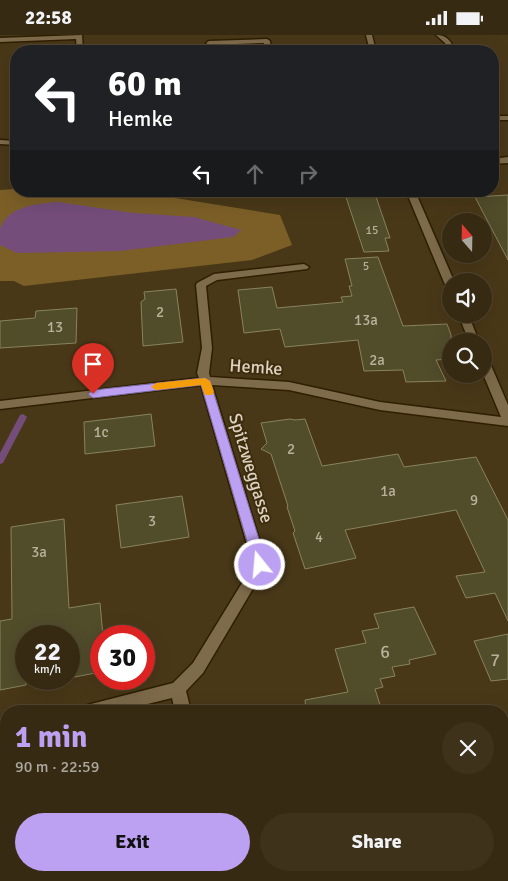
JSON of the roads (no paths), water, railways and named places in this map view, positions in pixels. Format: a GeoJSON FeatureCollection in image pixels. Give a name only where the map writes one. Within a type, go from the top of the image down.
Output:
{"type":"FeatureCollection","features":[{"type":"Feature","properties":{"kind":"street"},"geometry":{"type":"LineString","coordinates":[[439,35],[449,45]]}},
{"type":"Feature","properties":{"kind":"street"},"geometry":{"type":"LineString","coordinates":[[0,40],[79,36]]}},
{"type":"Feature","properties":{"kind":"street"},"geometry":{"type":"LineString","coordinates":[[209,43],[267,41],[267,45]]}},
{"type":"Feature","properties":{"kind":"street"},"geometry":{"type":"LineString","coordinates":[[500,161],[508,171]]}},
{"type":"Feature","properties":{"kind":"street"},"geometry":{"type":"LineString","coordinates":[[413,197],[445,273]]}},
{"type":"Feature","properties":{"kind":"street","name":"Spitzweggasse"},"geometry":{"type":"LineString","coordinates":[[178,689],[198,667],[260,565],[203,373],[208,348],[202,285],[214,277],[304,267]]}},
{"type":"Feature","properties":{"kind":"street","name":"Hemke"},"geometry":{"type":"LineString","coordinates":[[0,405],[205,381],[289,386],[380,407],[508,421]]}},
{"type":"Feature","properties":{"kind":"street"},"geometry":{"type":"LineString","coordinates":[[492,382],[508,421]]}},
{"type":"Feature","properties":{"kind":"street"},"geometry":{"type":"LineString","coordinates":[[115,705],[178,689],[182,705]]}},
{"type":"Feature","properties":{"kind":"waterway"},"geometry":{"type":"LineString","coordinates":[[0,461],[23,417]]}}]}
